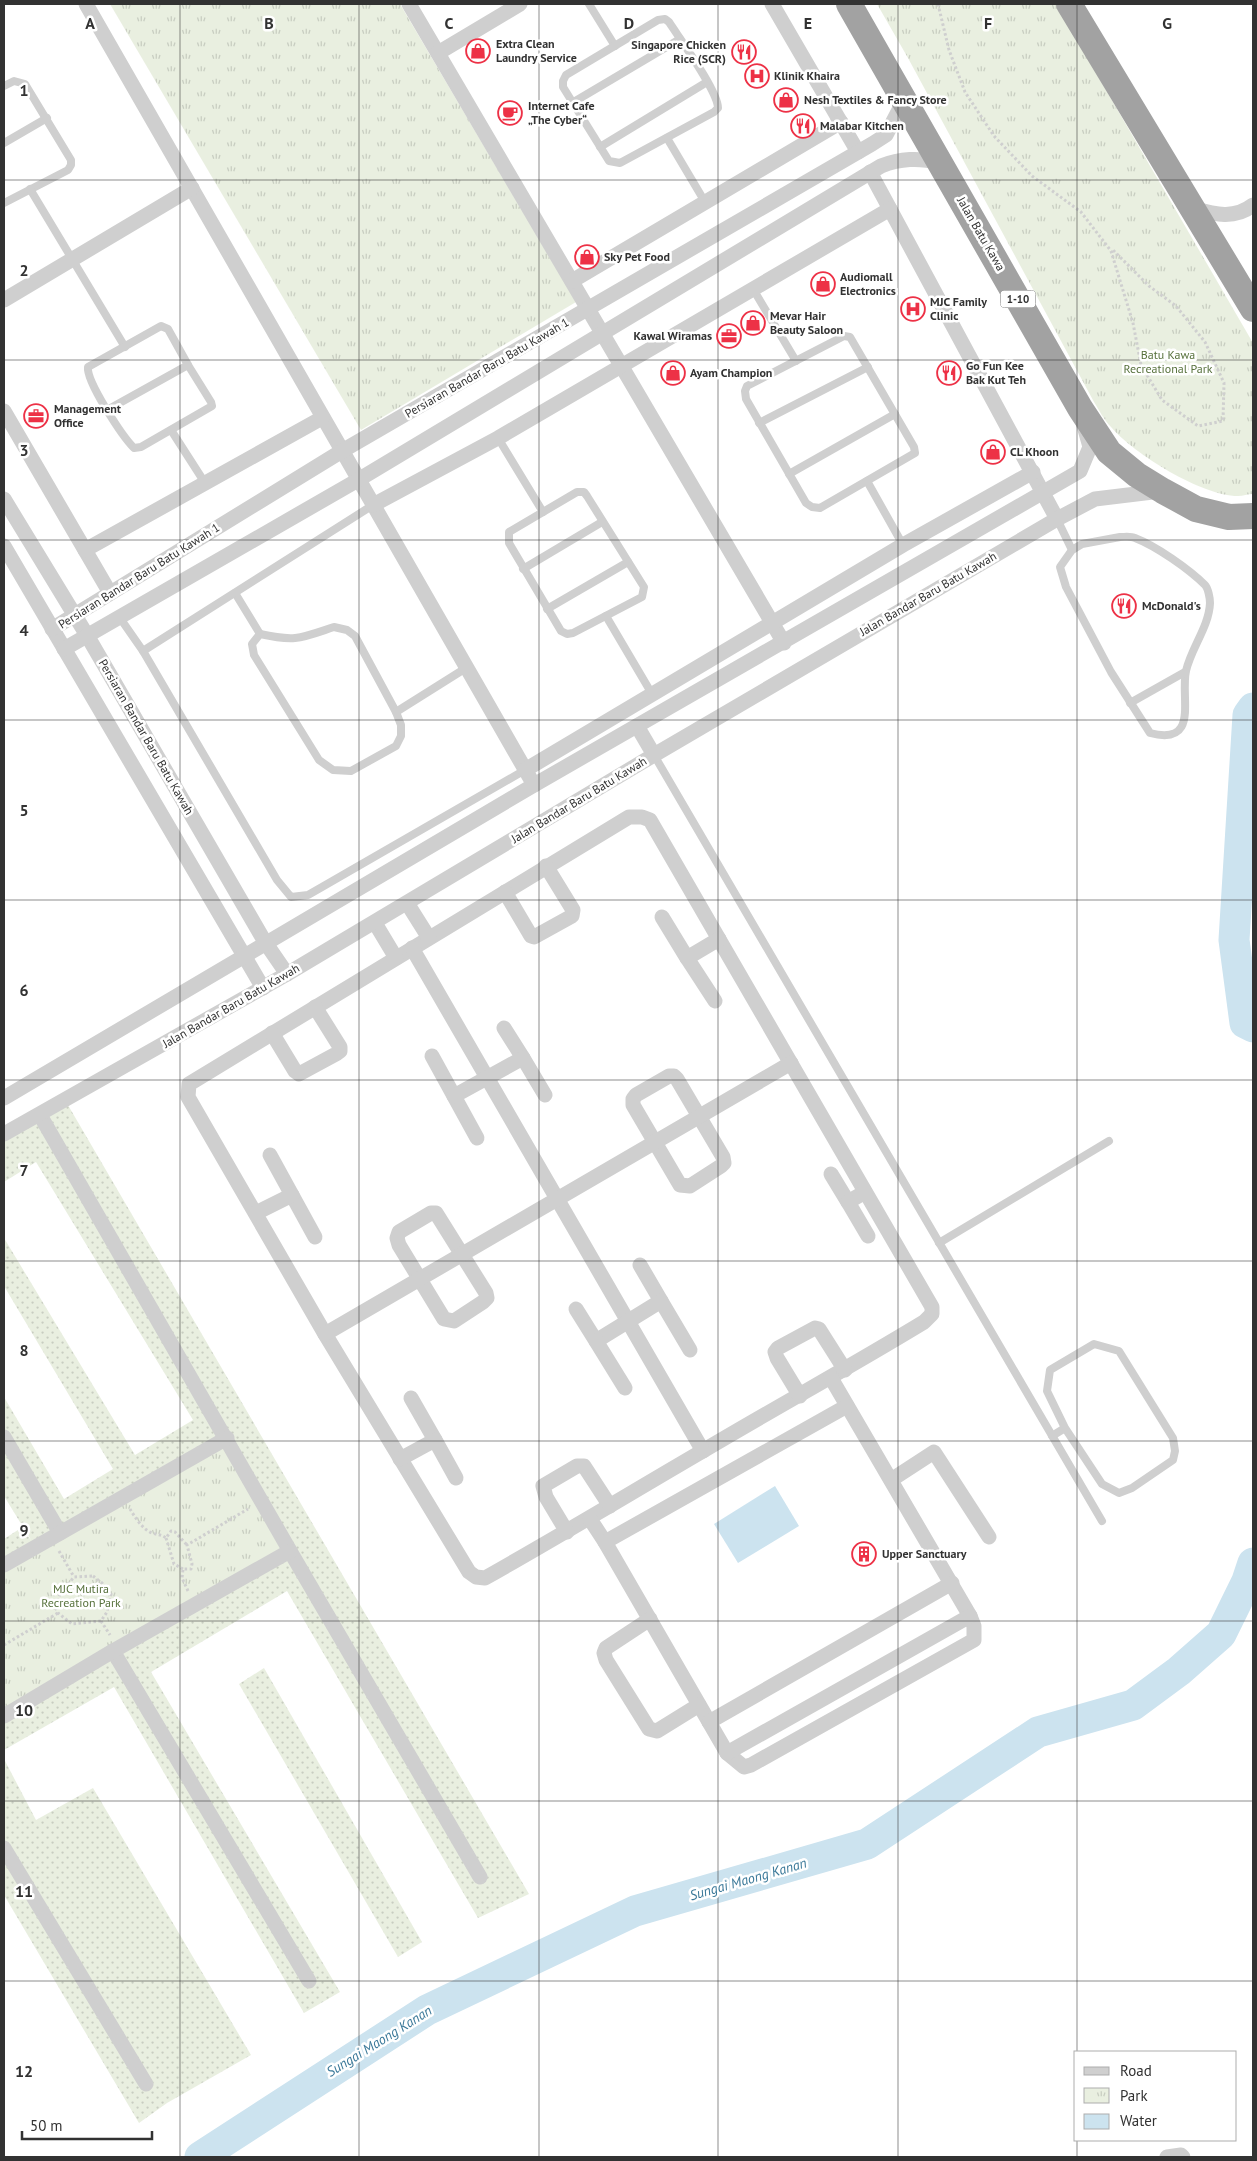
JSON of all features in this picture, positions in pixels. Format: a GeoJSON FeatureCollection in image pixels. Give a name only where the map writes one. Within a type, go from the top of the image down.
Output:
{"type":"FeatureCollection","features":[{"type":"Feature","properties":{"kind":"highway","name":"Jalan Batu Kawa"},"geometry":{"type":"LineString","coordinates":[[849,4],[1080,408],[1109,452],[1137,475],[1196,509],[1229,517],[1253,516]]}},
{"type":"Feature","properties":{"kind":"highway"},"geometry":{"type":"LineString","coordinates":[[1069,4],[1253,309]]}},
{"type":"Feature","properties":{"kind":"street"},"geometry":{"type":"LineString","coordinates":[[86,4],[534,785]]}},
{"type":"Feature","properties":{"kind":"street"},"geometry":{"type":"LineString","coordinates":[[409,4],[784,643]]}},
{"type":"Feature","properties":{"kind":"street"},"geometry":{"type":"LineString","coordinates":[[438,53],[520,4]]}},
{"type":"Feature","properties":{"kind":"street"},"geometry":{"type":"LineString","coordinates":[[772,4],[858,152]]}},
{"type":"Feature","properties":{"kind":"street","name":"Persiaran Bandar Baru Batu Kawah 1"},"geometry":{"type":"LineString","coordinates":[[52,629],[342,451],[589,310],[886,135],[899,110],[902,94]]}},
{"type":"Feature","properties":{"kind":"street"},"geometry":{"type":"LineString","coordinates":[[572,281],[840,122]]}},
{"type":"Feature","properties":{"kind":"street","name":"Persiaran Bandar Baru Batu Kawah 1"},"geometry":{"type":"LineString","coordinates":[[64,649],[88,637],[358,480],[870,172],[896,160],[920,158],[940,162]]}},
{"type":"Feature","properties":{"kind":"street"},"geometry":{"type":"LineString","coordinates":[[870,172],[1057,519]]}},
{"type":"Feature","properties":{"kind":"street"},"geometry":{"type":"LineString","coordinates":[[4,300],[192,188]]}},
{"type":"Feature","properties":{"kind":"street"},"geometry":{"type":"LineString","coordinates":[[1191,207],[1216,215],[1234,214],[1253,205]]}},
{"type":"Feature","properties":{"kind":"street"},"geometry":{"type":"LineString","coordinates":[[373,505],[498,438],[890,209]]}},
{"type":"Feature","properties":{"kind":"street"},"geometry":{"type":"LineString","coordinates":[[4,1098],[265,942],[534,785],[784,643],[1080,471],[1090,447],[1080,408]]}},
{"type":"Feature","properties":{"kind":"street"},"geometry":{"type":"LineString","coordinates":[[4,411],[110,593]]}},
{"type":"Feature","properties":{"kind":"street"},"geometry":{"type":"LineString","coordinates":[[85,550],[322,418]]}},
{"type":"Feature","properties":{"kind":"street"},"geometry":{"type":"LineString","coordinates":[[525,770],[903,545],[1033,472]]}},
{"type":"Feature","properties":{"kind":"street","name":"Jalan Bandar Baru Batu Kawah"},"geometry":{"type":"LineString","coordinates":[[4,1134],[375,923],[654,755],[1057,519],[1095,499],[1163,491]]}},
{"type":"Feature","properties":{"kind":"street","name":"Persiaran Bandar Baru Batu Kawah"},"geometry":{"type":"LineString","coordinates":[[4,499],[88,637],[265,942],[287,974]]}},
{"type":"Feature","properties":{"kind":"street"},"geometry":{"type":"LineString","coordinates":[[4,546],[242,956],[263,988]]}},
{"type":"Feature","properties":{"kind":"street"},"geometry":{"type":"LineString","coordinates":[[637,726],[654,755]]}},
{"type":"Feature","properties":{"kind":"street"},"geometry":{"type":"LineString","coordinates":[[629,817],[642,817],[650,820],[932,1307],[932,1314],[924,1322],[845,1370],[485,1578],[476,1577],[469,1572],[325,1334],[188,1097],[187,1091],[189,1084],[505,892],[629,817]]}},
{"type":"Feature","properties":{"kind":"street"},"geometry":{"type":"LineString","coordinates":[[505,892],[534,938],[572,916],[573,910],[546,866]]}},
{"type":"Feature","properties":{"kind":"street"},"geometry":{"type":"LineString","coordinates":[[407,903],[429,938]]}},
{"type":"Feature","properties":{"kind":"street"},"geometry":{"type":"LineString","coordinates":[[662,917],[715,1001]]}},
{"type":"Feature","properties":{"kind":"street"},"geometry":{"type":"LineString","coordinates":[[375,923],[396,958]]}},
{"type":"Feature","properties":{"kind":"street"},"geometry":{"type":"LineString","coordinates":[[687,958],[719,939]]}},
{"type":"Feature","properties":{"kind":"street"},"geometry":{"type":"LineString","coordinates":[[412,948],[558,1198],[702,1451]]}},
{"type":"Feature","properties":{"kind":"street"},"geometry":{"type":"LineString","coordinates":[[272,1033],[295,1071],[299,1074],[336,1054],[340,1051],[340,1047],[315,1007]]}},
{"type":"Feature","properties":{"kind":"street"},"geometry":{"type":"LineString","coordinates":[[504,1028],[545,1094]]}},
{"type":"Feature","properties":{"kind":"street"},"geometry":{"type":"LineString","coordinates":[[432,1056],[477,1138]]}},
{"type":"Feature","properties":{"kind":"street"},"geometry":{"type":"LineString","coordinates":[[454,1096],[523,1058]]}},
{"type":"Feature","properties":{"kind":"street"},"geometry":{"type":"LineString","coordinates":[[325,1334],[791,1063]]}},
{"type":"Feature","properties":{"kind":"street"},"geometry":{"type":"LineString","coordinates":[[669,1076],[674,1076],[699,1117],[723,1157],[724,1163],[690,1186],[680,1185],[633,1104],[633,1099],[636,1095],[669,1076]]}},
{"type":"Feature","properties":{"kind":"street"},"geometry":{"type":"LineString","coordinates":[[40,1115],[227,1438],[290,1551],[480,1877]]}},
{"type":"Feature","properties":{"kind":"street"},"geometry":{"type":"LineString","coordinates":[[270,1155],[315,1237]]}},
{"type":"Feature","properties":{"kind":"street"},"geometry":{"type":"LineString","coordinates":[[831,1174],[868,1236]]}},
{"type":"Feature","properties":{"kind":"street"},"geometry":{"type":"LineString","coordinates":[[848,1202],[865,1192]]}},
{"type":"Feature","properties":{"kind":"street"},"geometry":{"type":"LineString","coordinates":[[256,1213],[292,1195]]}},
{"type":"Feature","properties":{"kind":"street"},"geometry":{"type":"LineString","coordinates":[[431,1212],[436,1212],[462,1254],[486,1293],[487,1298],[454,1321],[444,1319],[399,1245],[397,1238],[400,1232],[431,1212]]}},
{"type":"Feature","properties":{"kind":"street"},"geometry":{"type":"LineString","coordinates":[[640,1265],[690,1350]]}},
{"type":"Feature","properties":{"kind":"street"},"geometry":{"type":"LineString","coordinates":[[596,1341],[661,1300]]}},
{"type":"Feature","properties":{"kind":"street"},"geometry":{"type":"LineString","coordinates":[[576,1309],[625,1388]]}},
{"type":"Feature","properties":{"kind":"street"},"geometry":{"type":"LineString","coordinates":[[800,1396],[777,1358],[776,1352],[778,1348],[815,1328],[819,1329],[845,1370]]}},
{"type":"Feature","properties":{"kind":"street"},"geometry":{"type":"LineString","coordinates":[[590,1519],[727,1753],[744,1767],[751,1765],[974,1640],[974,1626],[952,1583],[831,1378]]}},
{"type":"Feature","properties":{"kind":"street"},"geometry":{"type":"LineString","coordinates":[[411,1398],[456,1478]]}},
{"type":"Feature","properties":{"kind":"street"},"geometry":{"type":"LineString","coordinates":[[605,1542],[847,1406]]}},
{"type":"Feature","properties":{"kind":"street"},"geometry":{"type":"LineString","coordinates":[[4,1437],[55,1536]]}},
{"type":"Feature","properties":{"kind":"street"},"geometry":{"type":"LineString","coordinates":[[4,1565],[227,1438]]}},
{"type":"Feature","properties":{"kind":"street"},"geometry":{"type":"LineString","coordinates":[[400,1459],[435,1440]]}},
{"type":"Feature","properties":{"kind":"street"},"geometry":{"type":"LineString","coordinates":[[891,1480],[934,1452],[989,1537]]}},
{"type":"Feature","properties":{"kind":"street"},"geometry":{"type":"LineString","coordinates":[[567,1532],[544,1491],[544,1486],[552,1481],[577,1466],[584,1466],[610,1506]]}},
{"type":"Feature","properties":{"kind":"street"},"geometry":{"type":"LineString","coordinates":[[4,1716],[113,1651],[290,1551]]}},
{"type":"Feature","properties":{"kind":"street"},"geometry":{"type":"LineString","coordinates":[[709,1722],[952,1583]]}},
{"type":"Feature","properties":{"kind":"street"},"geometry":{"type":"LineString","coordinates":[[727,1753],[970,1616]]}},
{"type":"Feature","properties":{"kind":"street"},"geometry":{"type":"LineString","coordinates":[[650,1619],[606,1648],[604,1653],[606,1660],[649,1729],[657,1730],[699,1705]]}},
{"type":"Feature","properties":{"kind":"street"},"geometry":{"type":"LineString","coordinates":[[113,1651],[309,1981]]}},
{"type":"Feature","properties":{"kind":"street"},"geometry":{"type":"LineString","coordinates":[[4,1848],[146,2084]]}},
{"type":"Feature","properties":{"kind":"street"},"geometry":{"type":"LineString","coordinates":[[1167,2157],[1181,2155],[1183,2157]]}},
{"type":"Feature","properties":{"kind":"lane"},"geometry":{"type":"LineString","coordinates":[[589,4],[615,46]]}},
{"type":"Feature","properties":{"kind":"lane"},"geometry":{"type":"LineString","coordinates":[[665,19],[669,22],[707,82],[718,102],[718,108],[714,112],[620,163],[609,162],[572,103],[563,87],[563,82],[566,76],[615,46],[658,20],[665,19]]}},
{"type":"Feature","properties":{"kind":"lane"},"geometry":{"type":"LineString","coordinates":[[572,103],[680,39]]}},
{"type":"Feature","properties":{"kind":"lane"},"geometry":{"type":"LineString","coordinates":[[4,86],[14,81],[25,84],[71,160],[71,166],[68,170],[4,203]]}},
{"type":"Feature","properties":{"kind":"lane"},"geometry":{"type":"LineString","coordinates":[[600,147],[707,82]]}},
{"type":"Feature","properties":{"kind":"lane"},"geometry":{"type":"LineString","coordinates":[[4,143],[47,118]]}},
{"type":"Feature","properties":{"kind":"lane"},"geometry":{"type":"LineString","coordinates":[[667,138],[705,202]]}},
{"type":"Feature","properties":{"kind":"lane"},"geometry":{"type":"LineString","coordinates":[[30,189],[125,346]]}},
{"type":"Feature","properties":{"kind":"lane"},"geometry":{"type":"LineString","coordinates":[[753,290],[796,360]]}},
{"type":"Feature","properties":{"kind":"lane"},"geometry":{"type":"LineString","coordinates":[[161,326],[165,327],[212,406],[141,447],[134,448],[89,378],[88,367],[125,346],[161,326]]}},
{"type":"Feature","properties":{"kind":"lane"},"geometry":{"type":"LineString","coordinates":[[844,336],[850,337],[914,447],[915,453],[820,508],[812,507],[806,503],[746,399],[745,391],[747,386],[796,360],[844,336]]}},
{"type":"Feature","properties":{"kind":"lane"},"geometry":{"type":"LineString","coordinates":[[108,410],[188,365]]}},
{"type":"Feature","properties":{"kind":"lane"},"geometry":{"type":"LineString","coordinates":[[760,424],[868,367]]}},
{"type":"Feature","properties":{"kind":"lane"},"geometry":{"type":"LineString","coordinates":[[789,474],[895,414]]}},
{"type":"Feature","properties":{"kind":"lane"},"geometry":{"type":"LineString","coordinates":[[171,430],[205,483]]}},
{"type":"Feature","properties":{"kind":"lane"},"geometry":{"type":"LineString","coordinates":[[498,438],[543,512]]}},
{"type":"Feature","properties":{"kind":"lane"},"geometry":{"type":"LineString","coordinates":[[867,481],[903,545]]}},
{"type":"Feature","properties":{"kind":"lane"},"geometry":{"type":"LineString","coordinates":[[577,492],[584,492],[602,522],[644,586],[642,597],[573,633],[567,634],[561,631],[509,543],[509,532],[577,492]]}},
{"type":"Feature","properties":{"kind":"lane"},"geometry":{"type":"LineString","coordinates":[[143,651],[373,505]]}},
{"type":"Feature","properties":{"kind":"lane"},"geometry":{"type":"LineString","coordinates":[[1057,519],[1072,550]]}},
{"type":"Feature","properties":{"kind":"lane"},"geometry":{"type":"LineString","coordinates":[[524,568],[602,522]]}},
{"type":"Feature","properties":{"kind":"lane"},"geometry":{"type":"LineString","coordinates":[[1134,537],[1163,552],[1206,586],[1210,602],[1204,624],[1185,672],[1186,720],[1176,733],[1161,736],[1150,733],[1111,672],[1066,587],[1060,567],[1072,550],[1082,544],[1134,537]]}},
{"type":"Feature","properties":{"kind":"lane"},"geometry":{"type":"LineString","coordinates":[[547,608],[628,562]]}},
{"type":"Feature","properties":{"kind":"lane"},"geometry":{"type":"LineString","coordinates":[[235,593],[260,634],[286,640],[296,639],[334,627],[347,630],[355,636],[396,712],[401,725],[401,736],[396,746],[351,771],[333,770],[318,760],[254,655],[252,644],[260,634]]}},
{"type":"Feature","properties":{"kind":"lane"},"geometry":{"type":"LineString","coordinates":[[606,616],[652,694]]}},
{"type":"Feature","properties":{"kind":"lane"},"geometry":{"type":"LineString","coordinates":[[120,618],[143,651],[277,880],[291,897],[308,894],[322,887],[525,770]]}},
{"type":"Feature","properties":{"kind":"lane"},"geometry":{"type":"LineString","coordinates":[[396,712],[466,668]]}},
{"type":"Feature","properties":{"kind":"lane"},"geometry":{"type":"LineString","coordinates":[[1130,703],[1185,672]]}},
{"type":"Feature","properties":{"kind":"lane"},"geometry":{"type":"LineString","coordinates":[[654,755],[1102,1522]]}},
{"type":"Feature","properties":{"kind":"lane"},"geometry":{"type":"LineString","coordinates":[[939,1243],[1109,1141]]}},
{"type":"Feature","properties":{"kind":"lane"},"geometry":{"type":"LineString","coordinates":[[1094,1344],[1104,1345],[1118,1351],[1172,1438],[1175,1451],[1173,1460],[1132,1488],[1119,1493],[1110,1490],[1102,1484],[1065,1428],[1047,1391],[1050,1370],[1094,1344]]}},
{"type":"Feature","properties":{"kind":"lane"},"geometry":{"type":"LineString","coordinates":[[1052,1436],[1065,1428]]}},
{"type":"Feature","properties":{"kind":"path"},"geometry":{"type":"LineString","coordinates":[[938,4],[949,50],[965,92],[994,136],[1032,176],[1081,212],[1111,252],[1133,323],[1141,365],[1162,400],[1198,426],[1223,421],[1224,383],[1205,342],[1176,306],[1149,286],[1113,250]]}},
{"type":"Feature","properties":{"kind":"path"},"geometry":{"type":"LineString","coordinates":[[124,1497],[135,1518],[145,1528],[152,1533],[160,1534],[166,1538],[174,1564],[183,1569],[191,1569],[192,1564],[187,1544],[175,1532],[171,1531],[166,1538]]}},
{"type":"Feature","properties":{"kind":"path"},"geometry":{"type":"LineString","coordinates":[[187,1544],[262,1501]]}},
{"type":"Feature","properties":{"kind":"path"},"geometry":{"type":"LineString","coordinates":[[55,1536],[74,1577]]}},
{"type":"Feature","properties":{"kind":"path"},"geometry":{"type":"LineString","coordinates":[[183,1569],[182,1578],[197,1604]]}},
{"type":"Feature","properties":{"kind":"path"},"geometry":{"type":"LineString","coordinates":[[93,1576],[111,1594],[107,1612],[101,1620],[72,1624],[58,1613],[55,1607],[60,1594],[74,1577],[93,1576]]}},
{"type":"Feature","properties":{"kind":"path"},"geometry":{"type":"LineString","coordinates":[[4,1646],[58,1613]]}},
{"type":"Feature","properties":{"kind":"green space"},"geometry":{"type":"Polygon","coordinates":[[[110,4],[400,4],[576,302],[361,430],[110,4]]]}},
{"type":"Feature","properties":{"kind":"green space","name":"Batu Kawa Recreational Park"},"geometry":{"type":"Polygon","coordinates":[[[877,4],[1056,4],[1253,343],[1253,494],[1238,496],[1223,494],[1188,481],[1170,472],[1135,449],[1106,421],[877,4]]]}},
{"type":"Feature","properties":{"kind":"green space"},"geometry":{"type":"Polygon","coordinates":[[[65,1100],[529,1894],[478,1918],[287,1591],[151,1672],[340,1992],[304,2013],[114,1687],[4,1750],[4,1716],[118,1648],[227,1439],[4,1565],[4,1539],[21,1528],[31,1540],[4,1496],[4,1397],[64,1499],[113,1469],[4,1286],[4,1238],[135,1455],[193,1420],[36,1162],[4,1182],[4,1134],[65,1100]]]}},
{"type":"Feature","properties":{"kind":"green space","name":"MJC Mutira Recreation Park"},"geometry":{"type":"Polygon","coordinates":[[[227,1438],[290,1551],[4,1717],[4,1565],[227,1438]]]}},
{"type":"Feature","properties":{"kind":"green space"},"geometry":{"type":"Polygon","coordinates":[[[264,1668],[422,1942],[398,1957],[239,1684],[264,1668]]]}},
{"type":"Feature","properties":{"kind":"green space"},"geometry":{"type":"Polygon","coordinates":[[[4,1759],[36,1820],[93,1788],[251,2055],[167,2103],[139,2123],[4,1895],[4,1759]]]}},
{"type":"Feature","properties":{"kind":"water"},"geometry":{"type":"Polygon","coordinates":[[[775,1486],[799,1526],[738,1563],[714,1524],[775,1486]]]}},
{"type":"Feature","properties":{"kind":"waterway","name":"Sungai Maong Kanan"},"geometry":{"type":"LineString","coordinates":[[1253,708],[1248,715],[1234,940],[1245,1023],[1253,1027]]}},
{"type":"Feature","properties":{"kind":"waterway","name":"Sungai Maong Kanan"},"geometry":{"type":"LineString","coordinates":[[200,2157],[427,2010],[635,1911],[867,1844],[1038,1732],[1133,1705],[1179,1671],[1221,1634],[1247,1581],[1253,1563]]}},
{"type":"Feature","properties":{"kind":"place","name":"Extra Clean Laundry Service"},"geometry":{"type":"Point","coordinates":[478,51]}},
{"type":"Feature","properties":{"kind":"place","name":"Singapore Chicken Rice (SCR)"},"geometry":{"type":"Point","coordinates":[744,52]}},
{"type":"Feature","properties":{"kind":"place","name":"Klinik Khaira"},"geometry":{"type":"Point","coordinates":[757,76]}},
{"type":"Feature","properties":{"kind":"place","name":"Nesh Textiles & Fancy Store"},"geometry":{"type":"Point","coordinates":[786,100]}},
{"type":"Feature","properties":{"kind":"place","name":"Internet Cafe „The Cyber“"},"geometry":{"type":"Point","coordinates":[510,113]}},
{"type":"Feature","properties":{"kind":"place","name":"Malabar Kitchen"},"geometry":{"type":"Point","coordinates":[803,126]}},
{"type":"Feature","properties":{"kind":"place","name":"Sky Pet Food"},"geometry":{"type":"Point","coordinates":[587,257]}},
{"type":"Feature","properties":{"kind":"place","name":"Audiomall Electronics"},"geometry":{"type":"Point","coordinates":[823,284]}},
{"type":"Feature","properties":{"kind":"place","name":"MJC Family Clinic"},"geometry":{"type":"Point","coordinates":[913,309]}},
{"type":"Feature","properties":{"kind":"place","name":"Mevar Hair Beauty Saloon"},"geometry":{"type":"Point","coordinates":[753,323]}},
{"type":"Feature","properties":{"kind":"place","name":"Kawal Wiramas"},"geometry":{"type":"Point","coordinates":[729,336]}},
{"type":"Feature","properties":{"kind":"place","name":"Ayam Champion"},"geometry":{"type":"Point","coordinates":[673,373]}},
{"type":"Feature","properties":{"kind":"place","name":"Go Fun Kee Bak Kut Teh"},"geometry":{"type":"Point","coordinates":[949,373]}},
{"type":"Feature","properties":{"kind":"place","name":"Management Office"},"geometry":{"type":"Point","coordinates":[36,416]}},
{"type":"Feature","properties":{"kind":"place","name":"CL Khoon"},"geometry":{"type":"Point","coordinates":[993,452]}},
{"type":"Feature","properties":{"kind":"place","name":"McDonald's"},"geometry":{"type":"Point","coordinates":[1124,606]}},
{"type":"Feature","properties":{"kind":"place","name":"Upper Sanctuary"},"geometry":{"type":"Point","coordinates":[864,1554]}}]}
